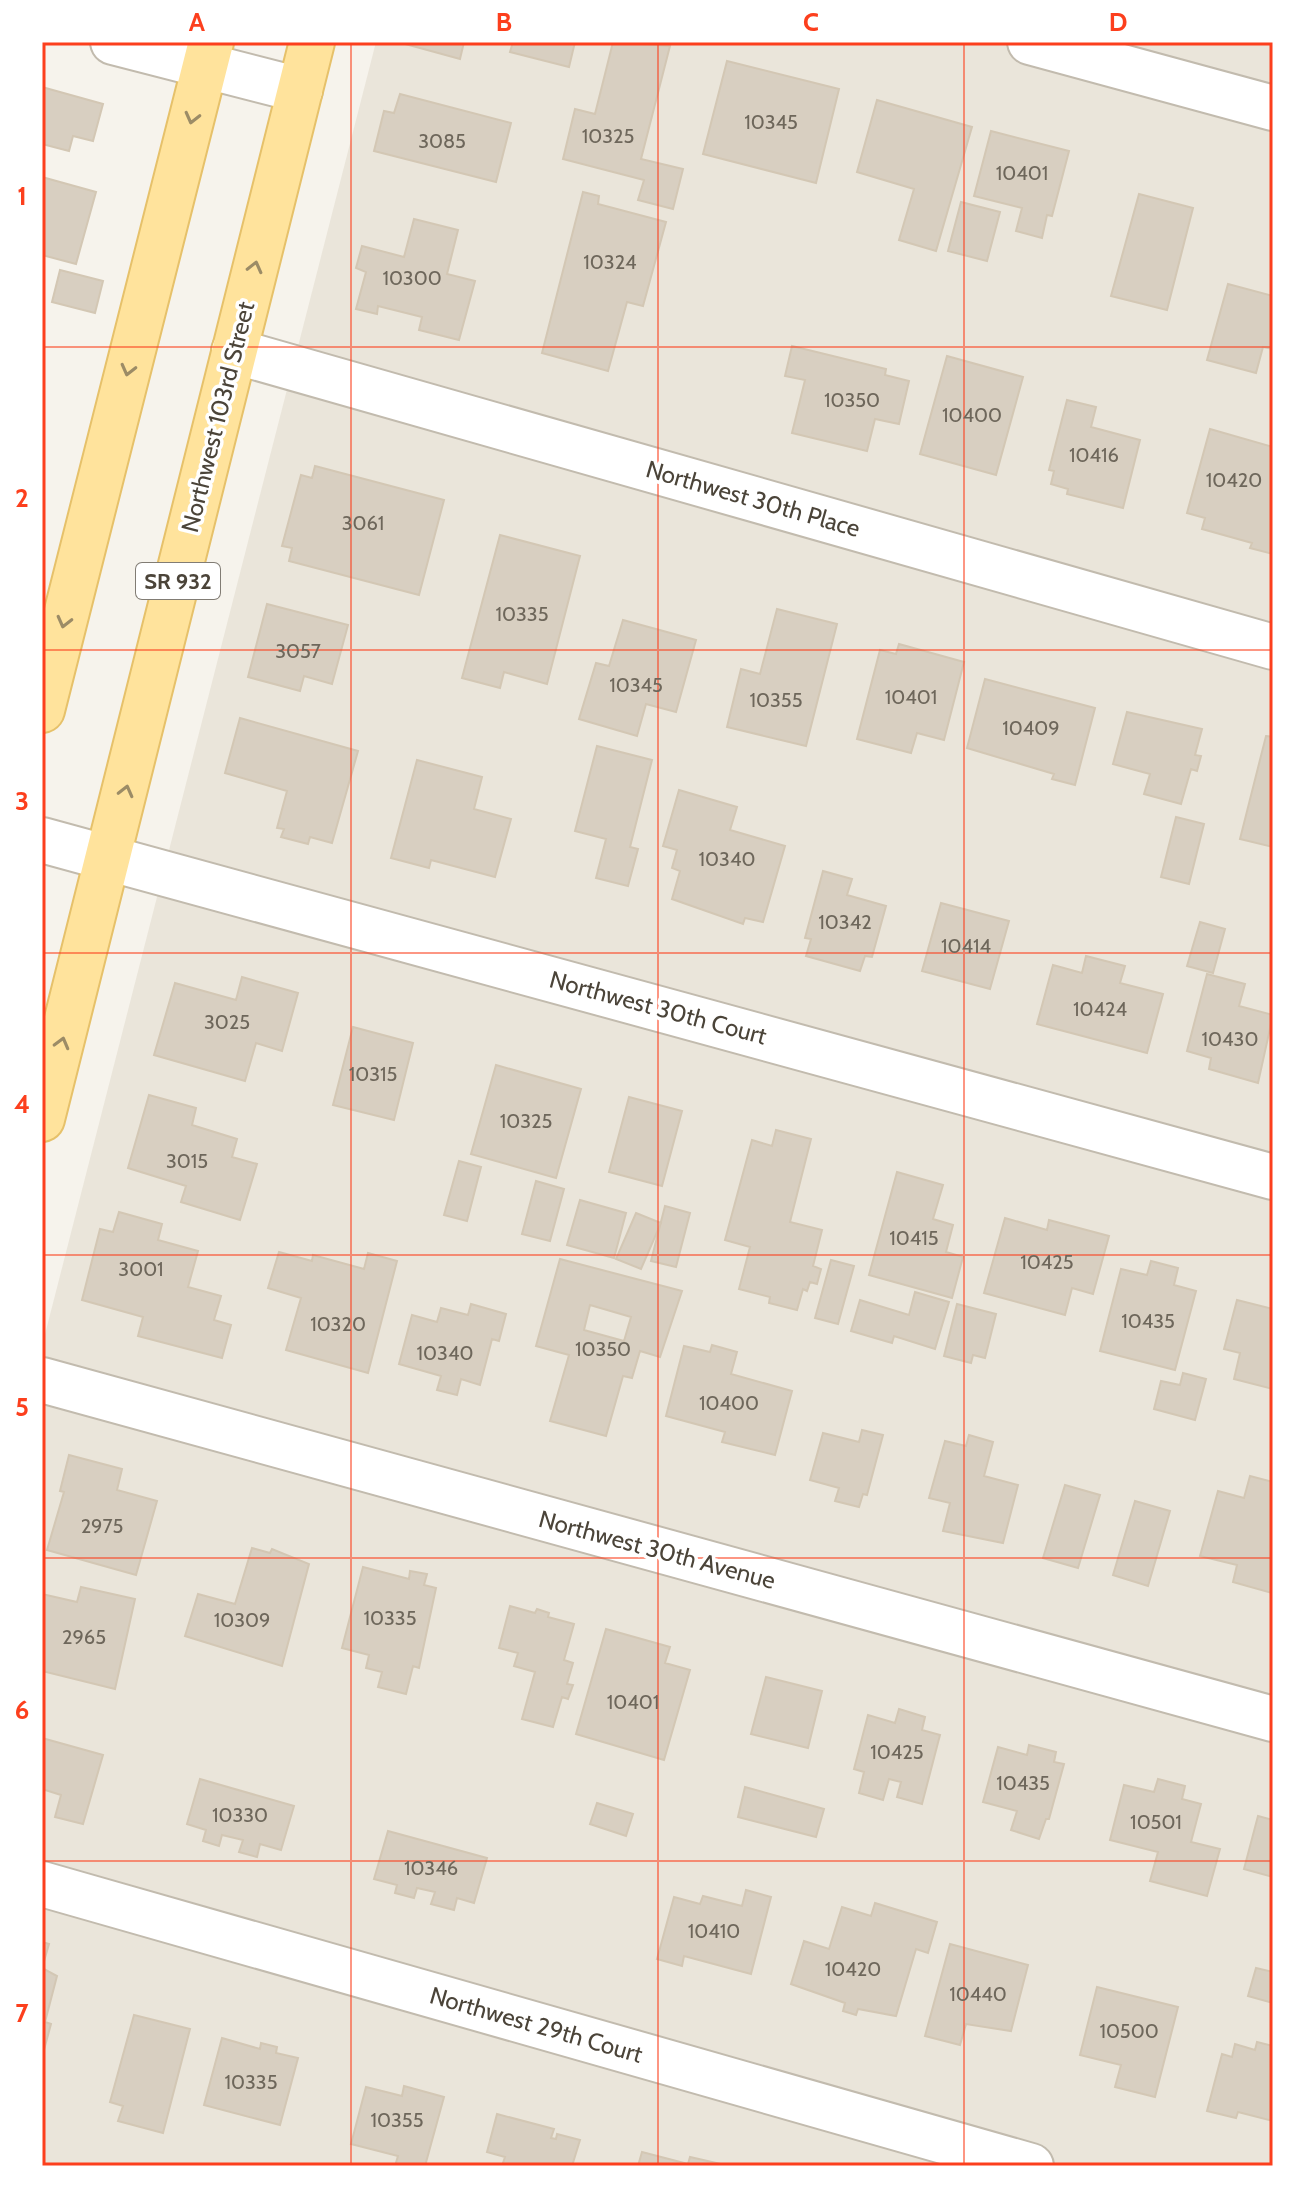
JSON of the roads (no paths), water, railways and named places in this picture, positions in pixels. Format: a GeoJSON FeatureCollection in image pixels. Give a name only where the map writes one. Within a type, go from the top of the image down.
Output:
{"type":"FeatureCollection","features":[{"type":"Feature","properties":{"kind":"main road","name":"Northwest 103rd Street"},"geometry":{"type":"LineString","coordinates":[[42,1119],[110,858],[312,42]]}},
{"type":"Feature","properties":{"kind":"main road"},"geometry":{"type":"LineString","coordinates":[[42,710],[208,53]]}},
{"type":"Feature","properties":{"kind":"street"},"geometry":{"type":"LineString","coordinates":[[113,42],[208,53],[300,90]]}},
{"type":"Feature","properties":{"kind":"street"},"geometry":{"type":"LineString","coordinates":[[1030,42],[1273,108]]}},
{"type":"Feature","properties":{"kind":"street","name":"Northwest 30th Place"},"geometry":{"type":"LineString","coordinates":[[234,351],[1273,647]]}},
{"type":"Feature","properties":{"kind":"street","name":"Northwest 30th Court"},"geometry":{"type":"LineString","coordinates":[[42,840],[1273,1177]]}},
{"type":"Feature","properties":{"kind":"street","name":"Northwest 30th Avenue"},"geometry":{"type":"LineString","coordinates":[[42,1380],[1273,1719]]}},
{"type":"Feature","properties":{"kind":"street","name":"Northwest 29th Court"},"geometry":{"type":"LineString","coordinates":[[42,1884],[1031,2166]]}}]}
